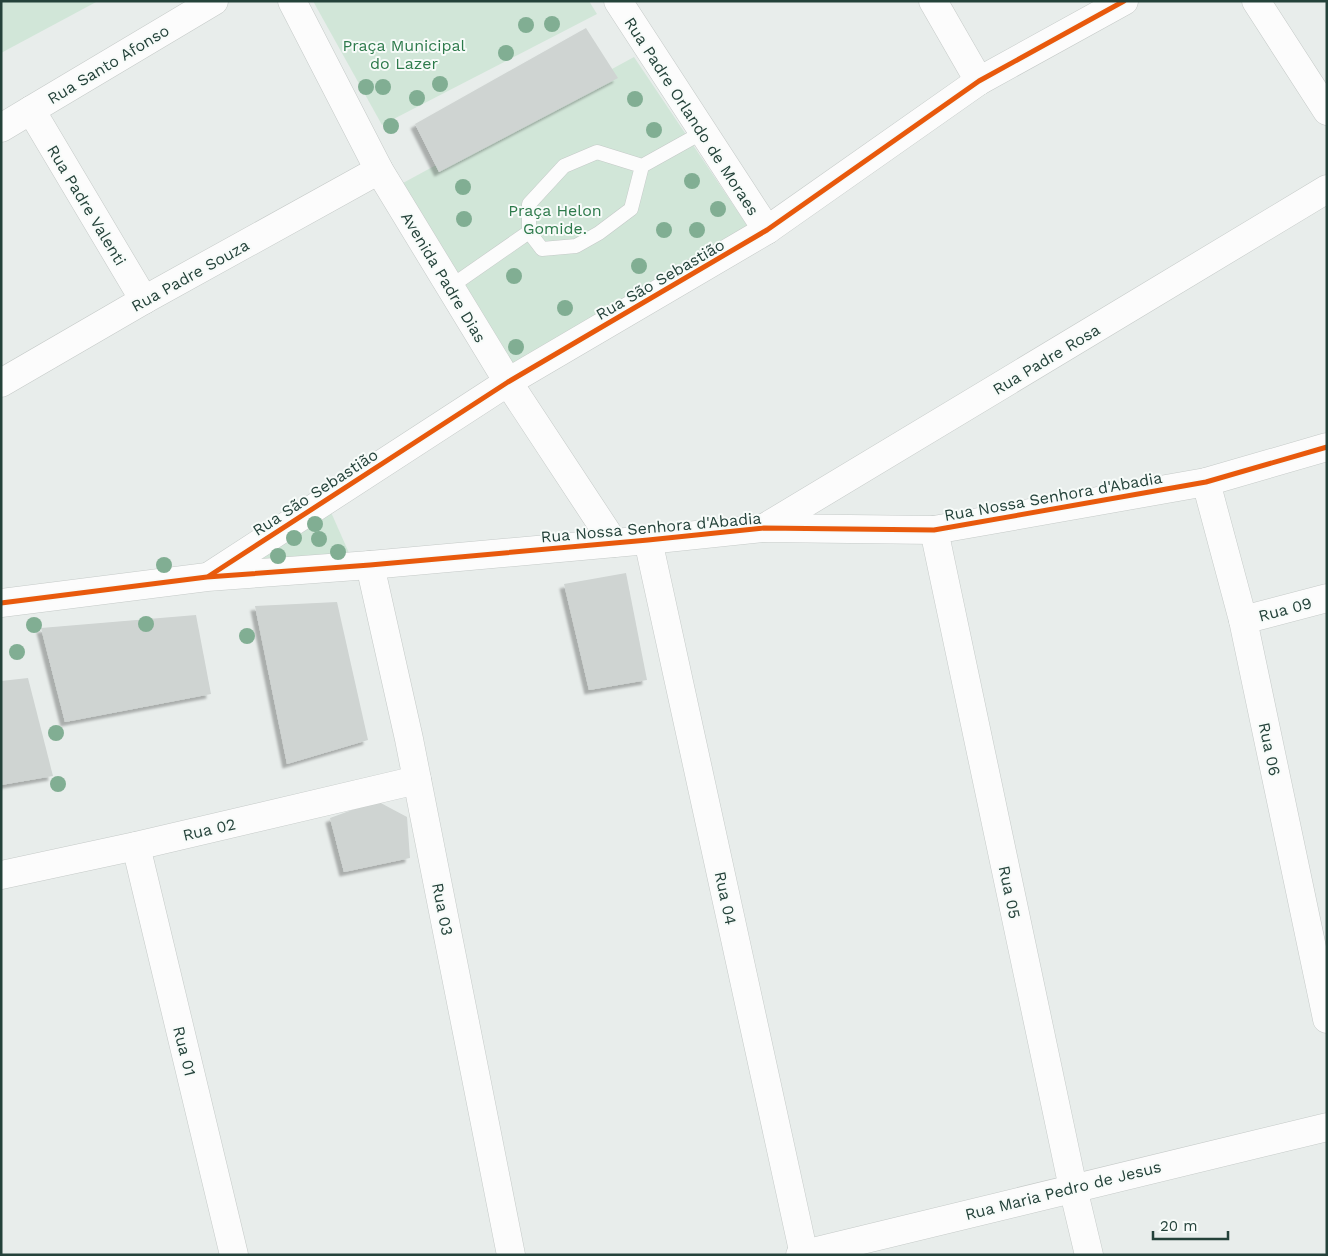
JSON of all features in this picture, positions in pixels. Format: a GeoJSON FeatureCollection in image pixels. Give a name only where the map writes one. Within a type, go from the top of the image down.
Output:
{"type":"FeatureCollection","features":[{"type":"Feature","properties":{"kind":"street","name":"Rua Santo Afonso"},"geometry":{"type":"LineString","coordinates":[[1,128],[214,1]]}},
{"type":"Feature","properties":{"kind":"street","name":"Avenida Padre Dias"},"geometry":{"type":"LineString","coordinates":[[292,1],[379,170],[508,382],[614,543]]}},
{"type":"Feature","properties":{"kind":"street","name":"Rua Padre Orlando de Moraes"},"geometry":{"type":"LineString","coordinates":[[618,1],[767,230]]}},
{"type":"Feature","properties":{"kind":"street"},"geometry":{"type":"LineString","coordinates":[[933,1],[979,80]]}},
{"type":"Feature","properties":{"kind":"street","name":"Rua São Sebastião"},"geometry":{"type":"LineString","coordinates":[[207,577],[508,382],[767,230],[979,80],[1124,1]]}},
{"type":"Feature","properties":{"kind":"street"},"geometry":{"type":"LineString","coordinates":[[1256,1],[1327,111]]}},
{"type":"Feature","properties":{"kind":"street","name":"Rua Padre Valenti"},"geometry":{"type":"LineString","coordinates":[[31,110],[144,300]]}},
{"type":"Feature","properties":{"kind":"street","name":"Rua Padre Souza"},"geometry":{"type":"LineString","coordinates":[[1,383],[144,300],[379,170]]}},
{"type":"Feature","properties":{"kind":"street","name":"Rua Padre Rosa"},"geometry":{"type":"LineString","coordinates":[[764,528],[1327,189]]}},
{"type":"Feature","properties":{"kind":"street","name":"Rua Nossa Senhora d'Abadia"},"geometry":{"type":"LineString","coordinates":[[1,603],[207,577],[370,565],[764,528],[934,530],[1206,482],[1327,447]]}},
{"type":"Feature","properties":{"kind":"street","name":"Rua 06"},"geometry":{"type":"LineString","coordinates":[[1206,482],[1243,620],[1327,1019]]}},
{"type":"Feature","properties":{"kind":"street","name":"Rua 05"},"geometry":{"type":"LineString","coordinates":[[934,530],[1073,1188],[1089,1255]]}},
{"type":"Feature","properties":{"kind":"street","name":"Rua 04"},"geometry":{"type":"LineString","coordinates":[[648,540],[802,1254]]}},
{"type":"Feature","properties":{"kind":"street","name":"Rua 03"},"geometry":{"type":"LineString","coordinates":[[370,565],[409,739],[511,1255]]}},
{"type":"Feature","properties":{"kind":"street","name":"Rua 09"},"geometry":{"type":"LineString","coordinates":[[1243,620],[1327,598]]}},
{"type":"Feature","properties":{"kind":"street","name":"Rua 02"},"geometry":{"type":"LineString","coordinates":[[1,875],[136,846],[417,780]]}},
{"type":"Feature","properties":{"kind":"street","name":"Rua 01"},"geometry":{"type":"LineString","coordinates":[[136,846],[234,1255]]}},
{"type":"Feature","properties":{"kind":"street","name":"Rua Maria Pedro de Jesus"},"geometry":{"type":"LineString","coordinates":[[802,1254],[1327,1127]]}},
{"type":"Feature","properties":{"kind":"lane"},"geometry":{"type":"LineString","coordinates":[[642,166],[631,209],[576,246],[542,249],[529,232],[529,204],[564,166],[596,152],[642,166],[703,132]]}},
{"type":"Feature","properties":{"kind":"lane"},"geometry":{"type":"LineString","coordinates":[[450,287],[529,232]]}},
{"type":"Feature","properties":{"kind":"green space"},"geometry":{"type":"Polygon","coordinates":[[[1,1],[98,1],[1,53],[1,1]]]}},
{"type":"Feature","properties":{"kind":"green space","name":"Praça Municipal do Lazer"},"geometry":{"type":"Polygon","coordinates":[[[313,1],[589,1],[597,14],[382,125],[313,1]]]}},
{"type":"Feature","properties":{"kind":"green space","name":"Praça Helon Gomide."},"geometry":{"type":"Polygon","coordinates":[[[634,57],[748,227],[510,367],[403,183],[634,57]]]}},
{"type":"Feature","properties":{"kind":"green space"},"geometry":{"type":"Polygon","coordinates":[[[330,510],[353,562],[255,560],[330,510]]]}},
{"type":"Feature","properties":{"kind":"building"},"geometry":{"type":"Polygon","coordinates":[[[586,28],[618,78],[439,172],[415,124],[586,28]]]}},
{"type":"Feature","properties":{"kind":"building"},"geometry":{"type":"Polygon","coordinates":[[[626,573],[647,680],[589,690],[564,584],[626,573]]]}},
{"type":"Feature","properties":{"kind":"building"},"geometry":{"type":"Polygon","coordinates":[[[337,602],[368,740],[287,764],[255,606],[337,602]]]}},
{"type":"Feature","properties":{"kind":"building"},"geometry":{"type":"Polygon","coordinates":[[[196,615],[211,694],[65,722],[41,628],[196,615]]]}},
{"type":"Feature","properties":{"kind":"building"},"geometry":{"type":"Polygon","coordinates":[[[28,678],[53,776],[1,785],[1,681],[28,678]]]}},
{"type":"Feature","properties":{"kind":"building"},"geometry":{"type":"Polygon","coordinates":[[[377,801],[407,817],[410,858],[344,872],[330,818],[377,801]]]}},
{"type":"Feature","properties":{"kind":"cycle path"},"geometry":{"type":"LineString","coordinates":[[209,576],[508,382],[767,230],[979,81],[1124,1]]}},
{"type":"Feature","properties":{"kind":"cycle path"},"geometry":{"type":"LineString","coordinates":[[1,603],[207,577],[370,565],[764,528],[934,530],[1206,482],[1327,447]]}}]}
